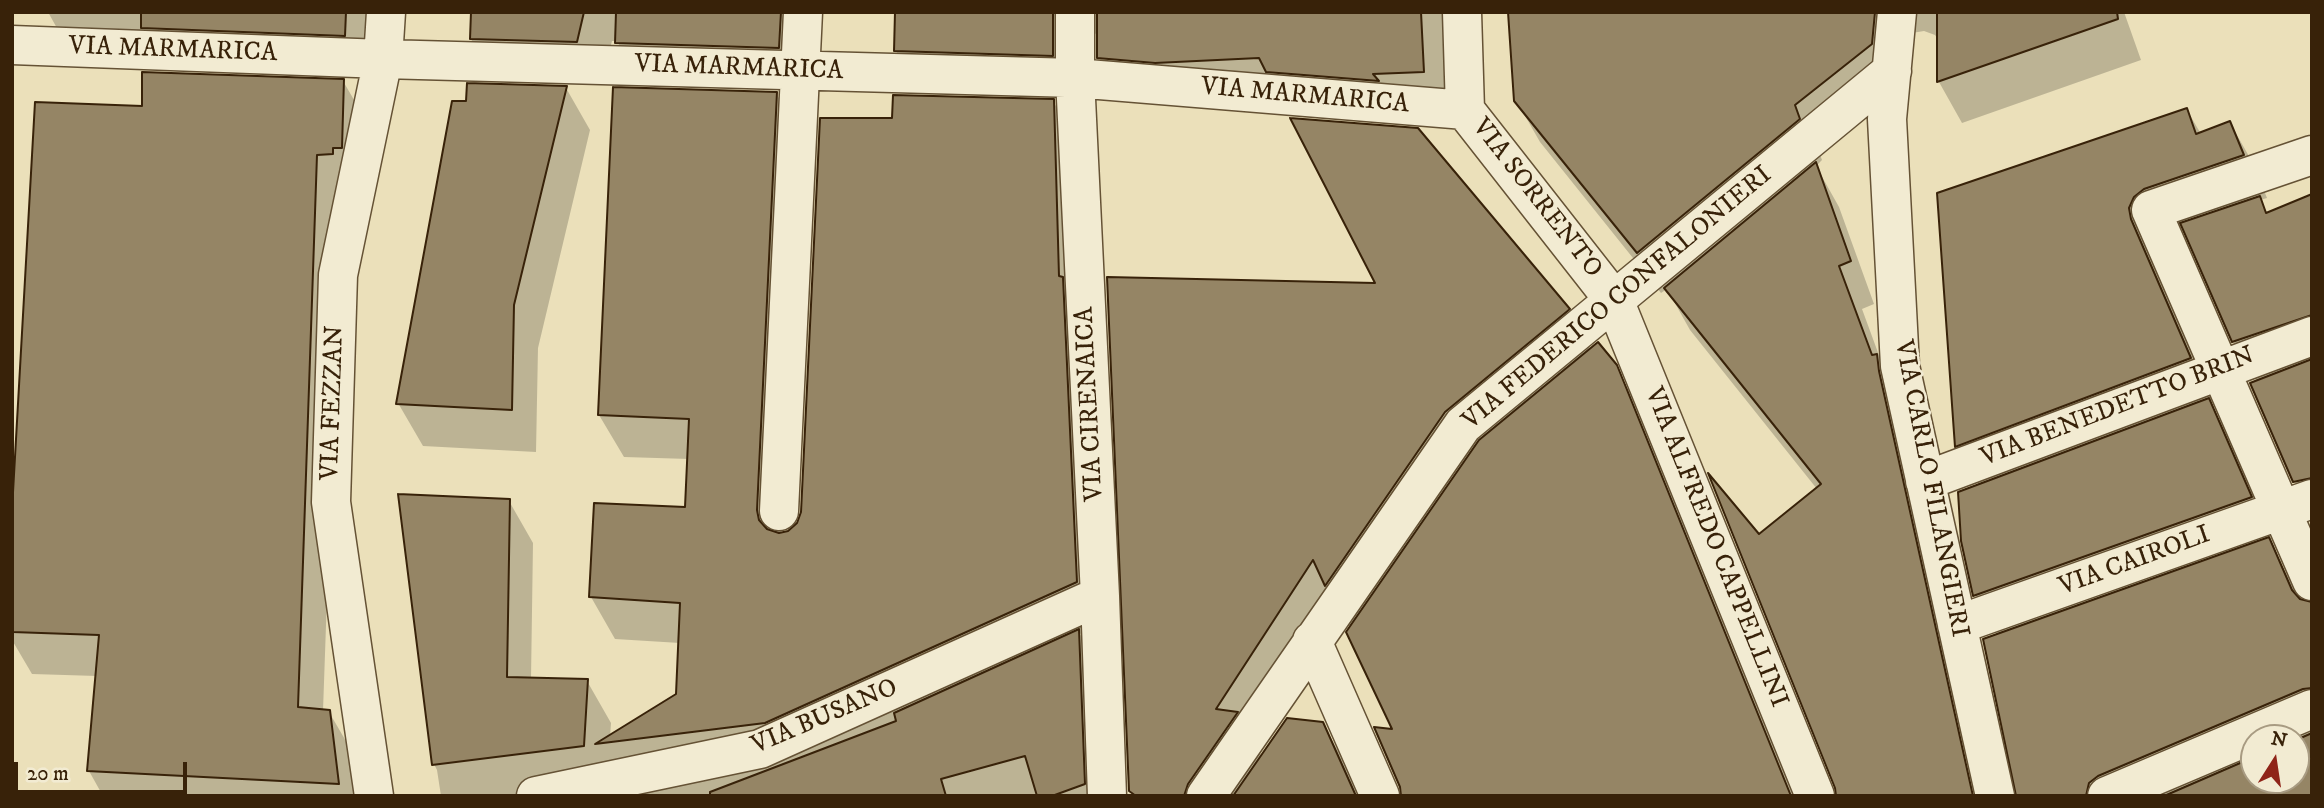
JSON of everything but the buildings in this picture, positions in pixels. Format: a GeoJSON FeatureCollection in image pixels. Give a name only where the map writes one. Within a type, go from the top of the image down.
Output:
{"type":"FeatureCollection","features":[{"type":"Feature","properties":{"kind":"street","name":"VIA FEZZAN"},"geometry":{"type":"LineString","coordinates":[[374,796],[331,502],[338,275],[383,59],[386,12]]}},
{"type":"Feature","properties":{"kind":"street"},"geometry":{"type":"LineString","coordinates":[[779,511],[803,12]]}},
{"type":"Feature","properties":{"kind":"street","name":"VIA CIRENAICA"},"geometry":{"type":"LineString","coordinates":[[1075,12],[1075,78],[1107,796]]}},
{"type":"Feature","properties":{"kind":"street","name":"VIA SORRENTO"},"geometry":{"type":"LineString","coordinates":[[1462,12],[1465,110],[1614,300]]}},
{"type":"Feature","properties":{"kind":"street","name":"VIA CARLO FILANGIERI"},"geometry":{"type":"LineString","coordinates":[[1897,12],[1887,119],[1900,366],[1995,796]]}},
{"type":"Feature","properties":{"kind":"street","name":"VIA MARMARICA"},"geometry":{"type":"LineString","coordinates":[[12,45],[383,59],[1075,78],[1465,110]]}},
{"type":"Feature","properties":{"kind":"street","name":"VIA FEDERICO CONFALONIERI"},"geometry":{"type":"LineString","coordinates":[[1206,796],[1463,425],[1892,71]]}},
{"type":"Feature","properties":{"kind":"street"},"geometry":{"type":"LineString","coordinates":[[2312,155],[2151,210],[2220,369],[2296,505],[2312,581]]}},
{"type":"Feature","properties":{"kind":"street","name":"VIA ALFREDO CAPPELLINI"},"geometry":{"type":"LineString","coordinates":[[1614,300],[1815,796]]}},
{"type":"Feature","properties":{"kind":"street","name":"VIA BENEDETTO BRIN"},"geometry":{"type":"LineString","coordinates":[[1925,481],[2312,336]]}},
{"type":"Feature","properties":{"kind":"street","name":"VIA CAIROLI"},"geometry":{"type":"LineString","coordinates":[[1958,625],[2296,505]]}},
{"type":"Feature","properties":{"kind":"street","name":"VIA BUSANO"},"geometry":{"type":"LineString","coordinates":[[536,796],[656,784],[760,749],[1100,596]]}},
{"type":"Feature","properties":{"kind":"street"},"geometry":{"type":"LineString","coordinates":[[1312,641],[1380,796]]}},
{"type":"Feature","properties":{"kind":"street"},"geometry":{"type":"LineString","coordinates":[[2107,796],[2312,709]]}}]}
